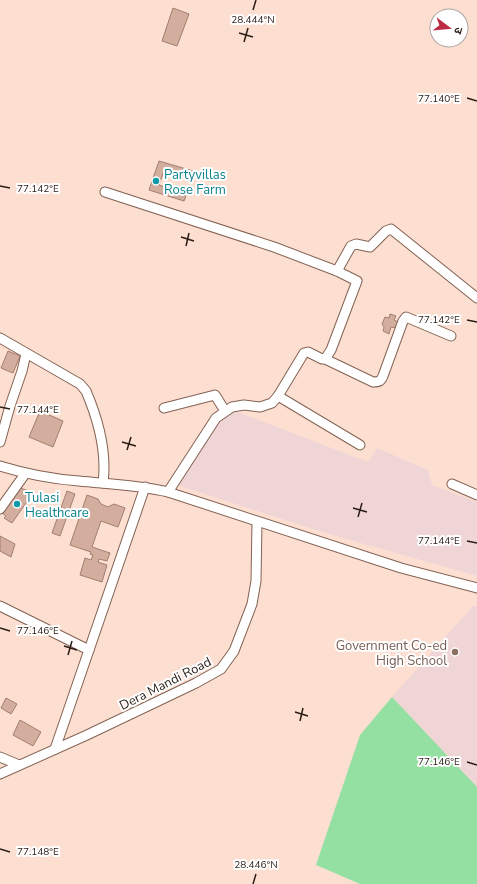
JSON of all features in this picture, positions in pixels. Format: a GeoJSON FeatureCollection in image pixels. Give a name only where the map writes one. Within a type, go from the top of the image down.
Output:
{"type":"FeatureCollection","features":[{"type":"Feature","properties":{"kind":"street"},"geometry":{"type":"LineString","coordinates":[[105,192],[274,247],[355,279],[357,283],[331,350],[325,359]]}},
{"type":"Feature","properties":{"kind":"street"},"geometry":{"type":"LineString","coordinates":[[338,271],[351,246],[356,244],[370,247],[390,229],[426,255],[477,298]]}},
{"type":"Feature","properties":{"kind":"street"},"geometry":{"type":"LineString","coordinates":[[168,492],[216,418],[225,410],[244,405],[266,406],[272,403],[278,396],[304,353],[308,352],[373,382],[377,382],[381,380],[383,376],[403,321],[406,317],[451,336]]}},
{"type":"Feature","properties":{"kind":"street"},"geometry":{"type":"LineString","coordinates":[[0,338],[80,384],[86,391],[105,459],[103,483]]}},
{"type":"Feature","properties":{"kind":"street"},"geometry":{"type":"LineString","coordinates":[[0,442],[26,354]]}},
{"type":"Feature","properties":{"kind":"street"},"geometry":{"type":"LineString","coordinates":[[164,408],[215,395],[225,410]]}},
{"type":"Feature","properties":{"kind":"street"},"geometry":{"type":"LineString","coordinates":[[278,396],[360,445]]}},
{"type":"Feature","properties":{"kind":"street"},"geometry":{"type":"LineString","coordinates":[[0,466],[25,474],[145,487],[168,492],[401,568],[477,588]]}},
{"type":"Feature","properties":{"kind":"street"},"geometry":{"type":"LineString","coordinates":[[0,509],[25,474]]}},
{"type":"Feature","properties":{"kind":"street"},"geometry":{"type":"LineString","coordinates":[[452,484],[477,495]]}},
{"type":"Feature","properties":{"kind":"street"},"geometry":{"type":"LineString","coordinates":[[55,749],[145,487]]}},
{"type":"Feature","properties":{"kind":"street","name":"Dera Mandi Road"},"geometry":{"type":"LineString","coordinates":[[0,774],[196,683],[221,669],[228,662],[245,626],[252,604],[256,581],[257,522]]}},
{"type":"Feature","properties":{"kind":"street"},"geometry":{"type":"LineString","coordinates":[[0,606],[89,650]]}},
{"type":"Feature","properties":{"kind":"street"},"geometry":{"type":"LineString","coordinates":[[0,758],[19,765]]}},
{"type":"Feature","properties":{"kind":"shaded area"},"geometry":{"type":"Polygon","coordinates":[[[230,411],[238,412],[368,462],[377,448],[428,470],[432,485],[477,502],[477,576],[322,532],[177,485],[217,423],[230,411]]]}},
{"type":"Feature","properties":{"kind":"shaded area","name":"Government Co-ed High School"},"geometry":{"type":"Polygon","coordinates":[[[473,606],[477,606],[477,787],[392,697],[473,606]]]}},
{"type":"Feature","properties":{"kind":"green space"},"geometry":{"type":"Polygon","coordinates":[[[392,697],[477,787],[477,884],[360,884],[316,865],[360,735],[392,697]]]}},
{"type":"Feature","properties":{"kind":"building"},"geometry":{"type":"Polygon","coordinates":[[[173,8],[189,14],[177,46],[162,41],[173,8]]]}},
{"type":"Feature","properties":{"kind":"building","name":"Partyvillas Rose Farm"},"geometry":{"type":"Polygon","coordinates":[[[159,161],[193,171],[191,177],[186,175],[185,178],[164,171],[159,185],[180,192],[180,194],[186,196],[184,201],[149,190],[159,161]]]}},
{"type":"Feature","properties":{"kind":"building"},"geometry":{"type":"Polygon","coordinates":[[[390,314],[396,316],[394,320],[398,322],[396,328],[391,327],[389,334],[383,331],[384,327],[382,324],[385,317],[389,318],[390,314]]]}},
{"type":"Feature","properties":{"kind":"building"},"geometry":{"type":"Polygon","coordinates":[[[8,351],[20,356],[13,373],[1,368],[8,351]]]}},
{"type":"Feature","properties":{"kind":"building"},"geometry":{"type":"Polygon","coordinates":[[[40,411],[63,421],[53,447],[29,437],[40,411]]]}},
{"type":"Feature","properties":{"kind":"building","name":"Tulasi Healthcare"},"geometry":{"type":"Polygon","coordinates":[[[20,488],[29,491],[27,493],[31,496],[12,523],[4,518],[6,516],[2,513],[20,488]]]}},
{"type":"Feature","properties":{"kind":"building"},"geometry":{"type":"Polygon","coordinates":[[[67,491],[75,494],[60,536],[52,533],[67,491]]]}},
{"type":"Feature","properties":{"kind":"building"},"geometry":{"type":"Polygon","coordinates":[[[87,495],[98,499],[101,504],[108,507],[114,504],[125,508],[118,527],[101,521],[92,547],[110,553],[107,561],[99,559],[98,562],[107,565],[102,582],[80,575],[85,558],[91,560],[93,555],[90,554],[91,552],[70,545],[87,495]]]}},
{"type":"Feature","properties":{"kind":"building"},"geometry":{"type":"Polygon","coordinates":[[[0,536],[15,544],[11,557],[0,551],[0,536]]]}},
{"type":"Feature","properties":{"kind":"building"},"geometry":{"type":"Polygon","coordinates":[[[6,698],[17,704],[11,714],[1,708],[6,698]]]}},
{"type":"Feature","properties":{"kind":"building"},"geometry":{"type":"Polygon","coordinates":[[[20,720],[41,732],[33,746],[13,735],[20,720]]]}},
{"type":"Feature","properties":{"kind":"place","name":"Partyvillas Rose Farm"},"geometry":{"type":"Point","coordinates":[156,181]}},
{"type":"Feature","properties":{"kind":"place","name":"Tulasi Healthcare"},"geometry":{"type":"Point","coordinates":[17,504]}},
{"type":"Feature","properties":{"kind":"place","name":"Government Co-ed High School"},"geometry":{"type":"Point","coordinates":[455,652]}}]}
